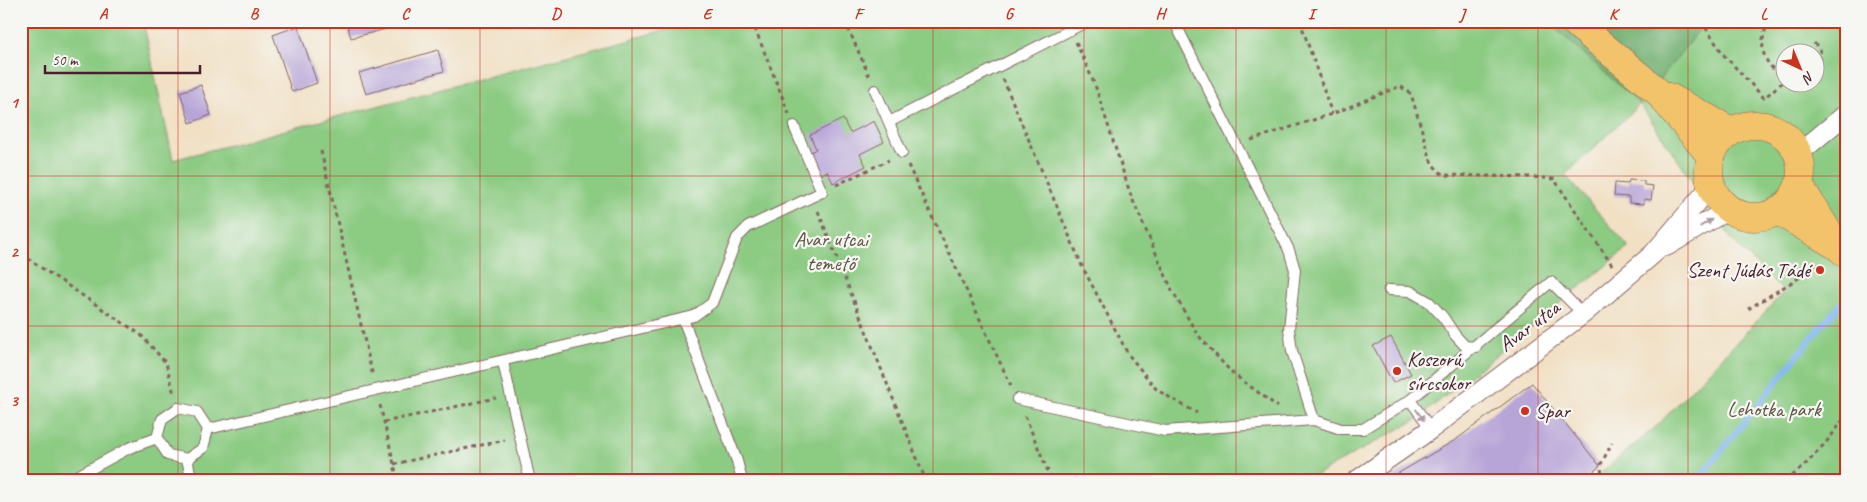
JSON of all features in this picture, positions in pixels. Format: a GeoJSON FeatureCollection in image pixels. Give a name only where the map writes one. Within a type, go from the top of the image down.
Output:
{"type":"FeatureCollection","features":[{"type":"Feature","properties":{"kind":"main road"},"geometry":{"type":"LineString","coordinates":[[1573,21],[1657,91],[1711,156]]}},
{"type":"Feature","properties":{"kind":"main road"},"geometry":{"type":"LineString","coordinates":[[1657,91],[1731,131]]}},
{"type":"Feature","properties":{"kind":"main road"},"geometry":{"type":"LineString","coordinates":[[1761,125],[1776,129],[1788,138],[1798,154],[1801,168],[1799,185],[1791,200],[1778,211],[1762,217],[1744,216],[1729,209],[1718,199],[1711,186],[1709,171],[1711,156],[1719,142],[1731,131],[1746,126],[1761,125]]}},
{"type":"Feature","properties":{"kind":"main road"},"geometry":{"type":"LineString","coordinates":[[1799,185],[1836,255]]}},
{"type":"Feature","properties":{"kind":"main road"},"geometry":{"type":"LineString","coordinates":[[1778,211],[1836,255]]}},
{"type":"Feature","properties":{"kind":"street"},"geometry":{"type":"LineString","coordinates":[[1798,154],[1846,114]]}},
{"type":"Feature","properties":{"kind":"street","name":"Avar utca"},"geometry":{"type":"LineString","coordinates":[[1356,481],[1431,429],[1583,314],[1653,254],[1711,186]]}},
{"type":"Feature","properties":{"kind":"street"},"geometry":{"type":"LineString","coordinates":[[1653,254],[1729,209]]}},
{"type":"Feature","properties":{"kind":"lane"},"geometry":{"type":"LineString","coordinates":[[889,122],[1088,21]]}},
{"type":"Feature","properties":{"kind":"lane"},"geometry":{"type":"LineString","coordinates":[[1174,21],[1289,250],[1295,270],[1289,329],[1292,351],[1314,420]]}},
{"type":"Feature","properties":{"kind":"lane"},"geometry":{"type":"LineString","coordinates":[[875,90],[902,153]]}},
{"type":"Feature","properties":{"kind":"lane"},"geometry":{"type":"LineString","coordinates":[[208,429],[503,362],[694,316],[712,303],[737,238],[748,228],[817,194],[794,126]]}},
{"type":"Feature","properties":{"kind":"lane"},"geometry":{"type":"LineString","coordinates":[[1017,399],[1165,431],[1297,420],[1314,420],[1340,429],[1363,429],[1410,400],[1476,347],[1551,282],[1583,314]]}},
{"type":"Feature","properties":{"kind":"lane"},"geometry":{"type":"LineString","coordinates":[[1389,290],[1410,291],[1429,302],[1465,346],[1476,347]]}},
{"type":"Feature","properties":{"kind":"lane"},"geometry":{"type":"LineString","coordinates":[[683,319],[737,461],[742,481]]}},
{"type":"Feature","properties":{"kind":"lane"},"geometry":{"type":"LineString","coordinates":[[503,362],[530,481]]}},
{"type":"Feature","properties":{"kind":"lane"},"geometry":{"type":"LineString","coordinates":[[1410,400],[1431,429]]}},
{"type":"Feature","properties":{"kind":"lane"},"geometry":{"type":"LineString","coordinates":[[178,408],[197,412],[208,429],[203,448],[187,459],[168,454],[157,438],[162,419],[178,408]]}},
{"type":"Feature","properties":{"kind":"lane"},"geometry":{"type":"LineString","coordinates":[[68,481],[130,448],[157,438]]}},
{"type":"Feature","properties":{"kind":"lane"},"geometry":{"type":"LineString","coordinates":[[187,459],[192,481]]}},
{"type":"Feature","properties":{"kind":"path"},"geometry":{"type":"LineString","coordinates":[[752,21],[794,126]]}},
{"type":"Feature","properties":{"kind":"path"},"geometry":{"type":"LineString","coordinates":[[845,21],[875,90]]}},
{"type":"Feature","properties":{"kind":"path"},"geometry":{"type":"LineString","coordinates":[[1300,21],[1332,114]]}},
{"type":"Feature","properties":{"kind":"path"},"geometry":{"type":"LineString","coordinates":[[1701,21],[1723,54],[1764,98],[1774,89]]}},
{"type":"Feature","properties":{"kind":"path"},"geometry":{"type":"LineString","coordinates":[[1769,21],[1763,38],[1763,54],[1774,72]]}},
{"type":"Feature","properties":{"kind":"path"},"geometry":{"type":"LineString","coordinates":[[1071,30],[1095,85],[1131,196],[1172,290],[1197,334],[1232,373],[1297,420]]}},
{"type":"Feature","properties":{"kind":"path"},"geometry":{"type":"LineString","coordinates":[[998,66],[1082,266],[1128,354],[1157,390],[1219,426]]}},
{"type":"Feature","properties":{"kind":"path"},"geometry":{"type":"LineString","coordinates":[[1236,144],[1332,114],[1400,86],[1410,94],[1432,164],[1443,176],[1532,176],[1554,179],[1622,280]]}},
{"type":"Feature","properties":{"kind":"path"},"geometry":{"type":"LineString","coordinates":[[320,151],[398,481]]}},
{"type":"Feature","properties":{"kind":"path"},"geometry":{"type":"LineString","coordinates":[[926,481],[817,194],[902,153],[1017,399],[1052,481]]}},
{"type":"Feature","properties":{"kind":"path"},"geometry":{"type":"LineString","coordinates":[[21,254],[141,335],[166,363],[178,408]]}},
{"type":"Feature","properties":{"kind":"path"},"geometry":{"type":"LineString","coordinates":[[1748,309],[1836,255]]}},
{"type":"Feature","properties":{"kind":"path"},"geometry":{"type":"LineString","coordinates":[[384,422],[511,394]]}},
{"type":"Feature","properties":{"kind":"path"},"geometry":{"type":"LineString","coordinates":[[1786,481],[1796,473],[1837,429],[1846,415]]}},
{"type":"Feature","properties":{"kind":"path"},"geometry":{"type":"LineString","coordinates":[[394,464],[520,436]]}},
{"type":"Feature","properties":{"kind":"path"},"geometry":{"type":"LineString","coordinates":[[1602,481],[1601,464],[1612,443]]}},
{"type":"Feature","properties":{"kind":"green space","name":"Avar utcai temető"},"geometry":{"type":"Polygon","coordinates":[[[21,21],[143,21],[173,160],[688,24],[688,21],[1547,21],[1640,103],[1706,21],[1846,21],[1846,481],[1591,481],[1658,425],[1784,292],[1732,240],[1640,104],[1565,175],[1629,247],[1417,419],[1305,481],[21,481],[21,21]]]}},
{"type":"Feature","properties":{"kind":"green space"},"geometry":{"type":"Polygon","coordinates":[[[1547,21],[1706,21],[1640,104],[1547,21]]]}},
{"type":"Feature","properties":{"kind":"building"},"geometry":{"type":"Polygon","coordinates":[[[346,21],[413,21],[413,22],[351,38],[346,21]]]}},
{"type":"Feature","properties":{"kind":"building"},"geometry":{"type":"Polygon","coordinates":[[[298,26],[317,83],[292,92],[273,35],[298,26]]]}},
{"type":"Feature","properties":{"kind":"building"},"geometry":{"type":"Polygon","coordinates":[[[438,50],[444,71],[366,94],[359,73],[438,50]]]}},
{"type":"Feature","properties":{"kind":"building"},"geometry":{"type":"Polygon","coordinates":[[[201,85],[211,115],[190,123],[180,92],[201,85]]]}},
{"type":"Feature","properties":{"kind":"building"},"geometry":{"type":"Polygon","coordinates":[[[843,119],[850,133],[874,121],[884,142],[860,154],[866,166],[833,183],[827,171],[820,175],[809,153],[816,149],[810,135],[843,119]]]}},
{"type":"Feature","properties":{"kind":"building"},"geometry":{"type":"Polygon","coordinates":[[[1629,180],[1644,181],[1644,185],[1653,186],[1651,200],[1644,199],[1644,204],[1629,203],[1629,197],[1614,196],[1615,183],[1628,184],[1629,180]]]}},
{"type":"Feature","properties":{"kind":"building"},"geometry":{"type":"Polygon","coordinates":[[[1391,337],[1411,374],[1393,383],[1373,346],[1391,337]]]}},
{"type":"Feature","properties":{"kind":"building","name":"Spar"},"geometry":{"type":"Polygon","coordinates":[[[1532,383],[1600,466],[1582,481],[1385,481],[1457,439],[1532,383]]]}},
{"type":"Feature","properties":{"kind":"waterway"},"geometry":{"type":"LineString","coordinates":[[1697,481],[1818,330],[1846,298]]}},
{"type":"Feature","properties":{"kind":"place","name":"Szent Júdás Tádé"},"geometry":{"type":"Point","coordinates":[1820,270]}},
{"type":"Feature","properties":{"kind":"place","name":"Koszorú, sírcsokor"},"geometry":{"type":"Point","coordinates":[1397,371]}},
{"type":"Feature","properties":{"kind":"place","name":"Spar"},"geometry":{"type":"Point","coordinates":[1525,411]}},
{"type":"Feature","properties":{"kind":"park label","name":"Lehotka park"},"geometry":{"type":"Point","coordinates":[1774,409]}}]}
